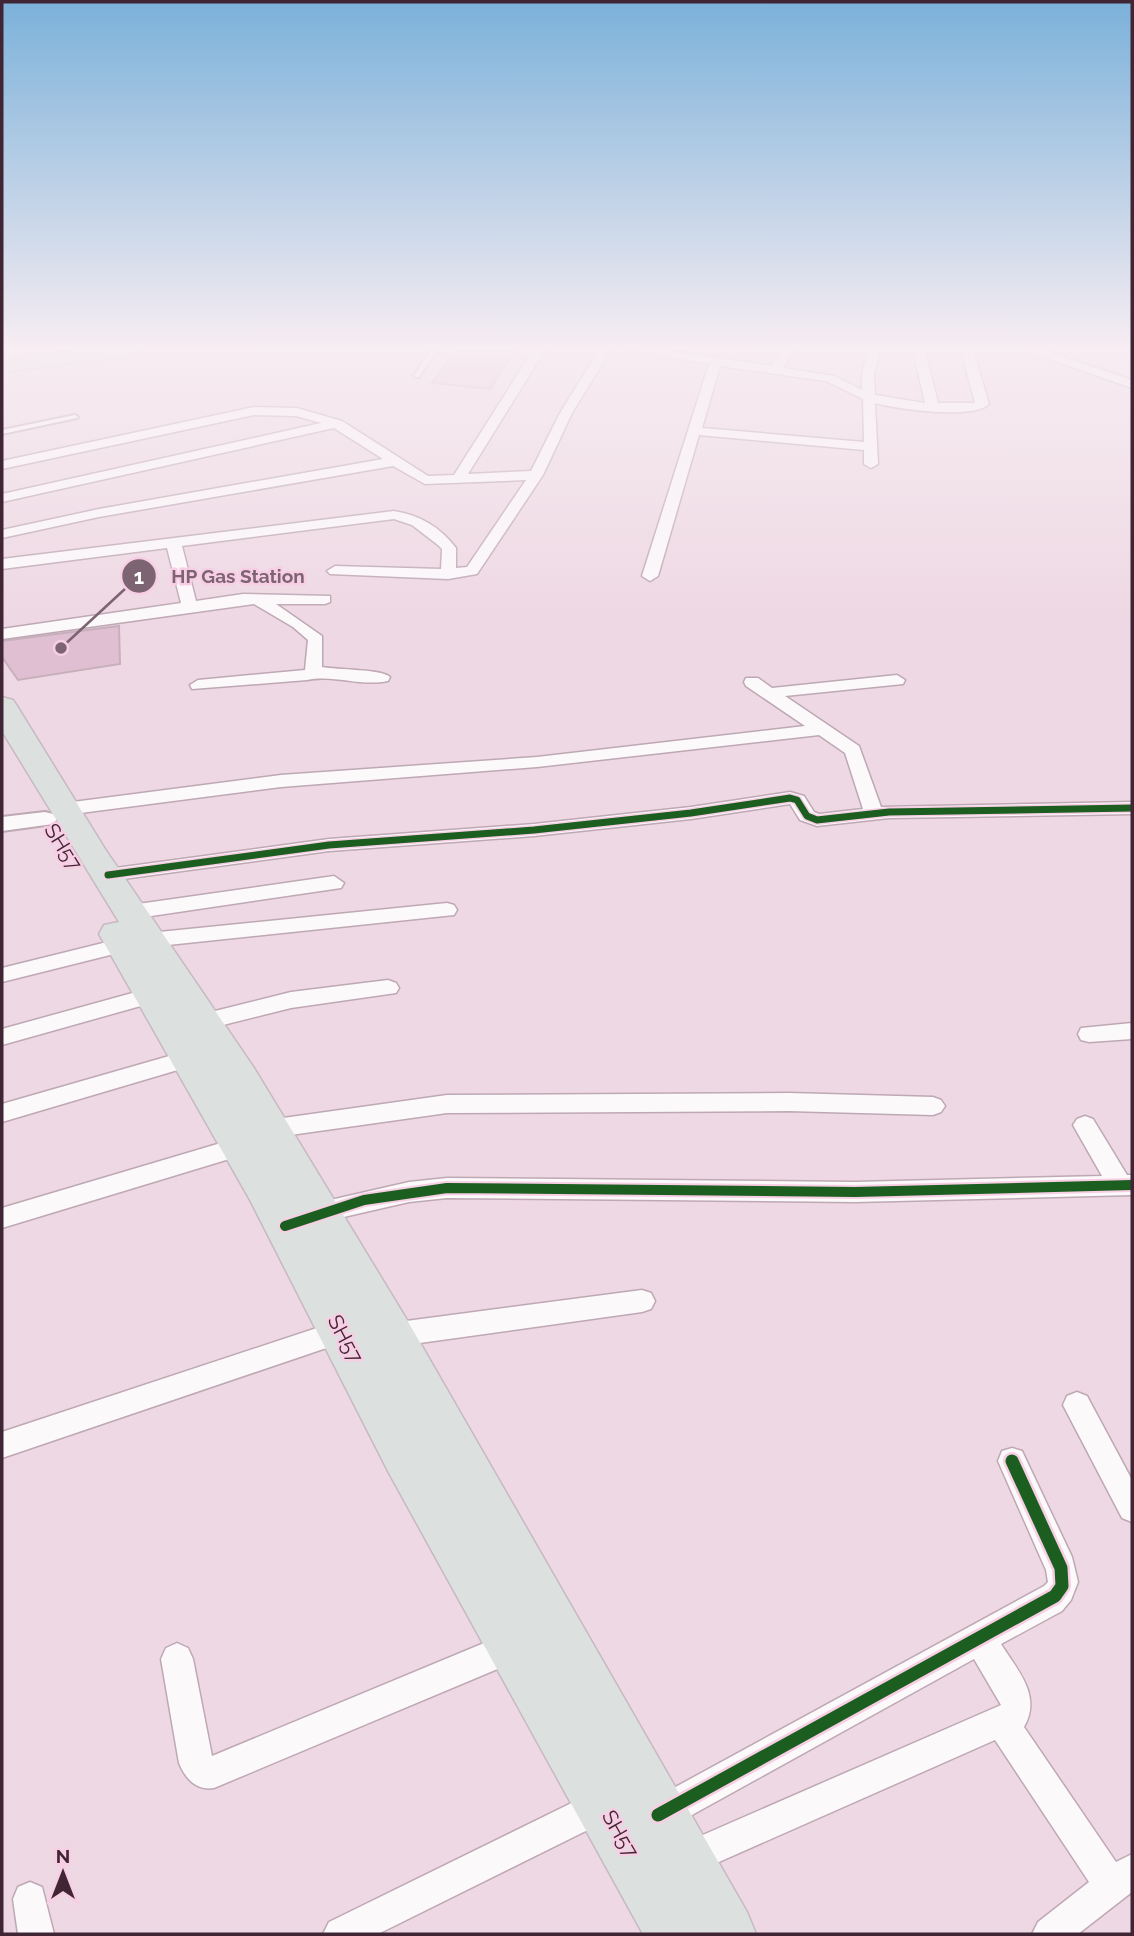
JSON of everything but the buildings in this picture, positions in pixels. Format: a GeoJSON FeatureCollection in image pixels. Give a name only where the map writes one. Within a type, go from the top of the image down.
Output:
{"type":"FeatureCollection","features":[{"type":"Feature","properties":{"kind":"highway"},"geometry":{"type":"LineString","coordinates":[[2,706],[37,817],[128,918],[197,1040]]}},
{"type":"Feature","properties":{"kind":"highway","name":"SH57"},"geometry":{"type":"LineString","coordinates":[[2,749],[37,817],[128,918],[154,995],[197,1040],[255,1137],[301,1219],[341,1332],[513,1647],[677,1934]]}},
{"type":"Feature","properties":{"kind":"highway"},"geometry":{"type":"LineString","coordinates":[[301,1219],[391,1335],[725,1934]]}},
{"type":"Feature","properties":{"kind":"street"},"geometry":{"type":"LineString","coordinates":[[2,465],[117,440]]}},
{"type":"Feature","properties":{"kind":"street"},"geometry":{"type":"LineString","coordinates":[[2,498],[263,440]]}},
{"type":"Feature","properties":{"kind":"street"},"geometry":{"type":"LineString","coordinates":[[363,440],[421,479],[536,475]]}},
{"type":"Feature","properties":{"kind":"street"},"geometry":{"type":"LineString","coordinates":[[458,479],[482,440]]}},
{"type":"Feature","properties":{"kind":"street"},"geometry":{"type":"LineString","coordinates":[[335,571],[448,574],[472,571],[536,475],[553,440]]}},
{"type":"Feature","properties":{"kind":"street"},"geometry":{"type":"LineString","coordinates":[[650,576],[691,440]]}},
{"type":"Feature","properties":{"kind":"street"},"geometry":{"type":"LineString","coordinates":[[797,440],[870,447]]}},
{"type":"Feature","properties":{"kind":"street"},"geometry":{"type":"LineString","coordinates":[[870,440],[871,464]]}},
{"type":"Feature","properties":{"kind":"street"},"geometry":{"type":"LineString","coordinates":[[2,534],[99,513],[396,461]]}},
{"type":"Feature","properties":{"kind":"street"},"geometry":{"type":"LineString","coordinates":[[2,564],[386,515],[417,520],[449,548],[448,574]]}},
{"type":"Feature","properties":{"kind":"street"},"geometry":{"type":"LineString","coordinates":[[173,541],[190,607]]}},
{"type":"Feature","properties":{"kind":"street"},"geometry":{"type":"LineString","coordinates":[[255,598],[299,624],[316,639],[314,670]]}},
{"type":"Feature","properties":{"kind":"street"},"geometry":{"type":"LineString","coordinates":[[2,634],[255,598],[325,599]]}},
{"type":"Feature","properties":{"kind":"street"},"geometry":{"type":"LineString","coordinates":[[198,685],[307,675],[314,670],[382,677]]}},
{"type":"Feature","properties":{"kind":"street"},"geometry":{"type":"LineString","coordinates":[[768,692],[897,680]]}},
{"type":"Feature","properties":{"kind":"street"},"geometry":{"type":"LineString","coordinates":[[752,681],[853,750],[874,814]]}},
{"type":"Feature","properties":{"kind":"street"},"geometry":{"type":"LineString","coordinates":[[37,817],[281,781],[537,762],[823,729]]}},
{"type":"Feature","properties":{"kind":"street"},"geometry":{"type":"LineString","coordinates":[[2,975],[128,918],[329,845],[534,830],[691,813],[785,799],[797,800],[812,819],[874,814],[1132,808]]}},
{"type":"Feature","properties":{"kind":"street"},"geometry":{"type":"LineString","coordinates":[[128,918],[334,883]]}},
{"type":"Feature","properties":{"kind":"street"},"geometry":{"type":"LineString","coordinates":[[128,918],[447,910]]}},
{"type":"Feature","properties":{"kind":"street"},"geometry":{"type":"LineString","coordinates":[[2,1113],[197,1040],[291,1000],[388,988]]}},
{"type":"Feature","properties":{"kind":"street"},"geometry":{"type":"LineString","coordinates":[[2,1037],[154,995]]}},
{"type":"Feature","properties":{"kind":"street"},"geometry":{"type":"LineString","coordinates":[[1089,1034],[1132,1031]]}},
{"type":"Feature","properties":{"kind":"street"},"geometry":{"type":"LineString","coordinates":[[2,1219],[255,1137],[447,1104],[789,1102],[933,1106]]}},
{"type":"Feature","properties":{"kind":"street"},"geometry":{"type":"LineString","coordinates":[[1085,1125],[1126,1185]]}},
{"type":"Feature","properties":{"kind":"street"},"geometry":{"type":"LineString","coordinates":[[301,1219],[409,1192],[447,1188],[855,1192],[1126,1185]]}},
{"type":"Feature","properties":{"kind":"street"},"geometry":{"type":"LineString","coordinates":[[391,1335],[642,1301]]}},
{"type":"Feature","properties":{"kind":"street"},"geometry":{"type":"LineString","coordinates":[[2,1445],[341,1332]]}},
{"type":"Feature","properties":{"kind":"street"},"geometry":{"type":"LineString","coordinates":[[1077,1405],[1132,1508]]}},
{"type":"Feature","properties":{"kind":"street"},"geometry":{"type":"LineString","coordinates":[[658,1815],[1051,1600],[1061,1591],[1064,1580],[1012,1461]]}},
{"type":"Feature","properties":{"kind":"street"},"geometry":{"type":"LineString","coordinates":[[683,1861],[1013,1716],[1017,1709],[1016,1698],[980,1639]]}},
{"type":"Feature","properties":{"kind":"street"},"geometry":{"type":"LineString","coordinates":[[177,1659],[195,1763],[206,1773],[214,1772],[513,1647]]}},
{"type":"Feature","properties":{"kind":"street"},"geometry":{"type":"LineString","coordinates":[[1001,1721],[1122,1879],[1049,1934]]}},
{"type":"Feature","properties":{"kind":"street"},"geometry":{"type":"LineString","coordinates":[[341,1934],[603,1805]]}},
{"type":"Feature","properties":{"kind":"street"},"geometry":{"type":"LineString","coordinates":[[30,1899],[36,1934]]}},
{"type":"Feature","properties":{"kind":"cycle path"},"geometry":{"type":"LineString","coordinates":[[108,875],[329,845],[534,830],[691,813],[790,798],[797,800],[807,816],[817,820],[889,812],[1132,808]]}},
{"type":"Feature","properties":{"kind":"cycle path"},"geometry":{"type":"LineString","coordinates":[[285,1226],[364,1200],[447,1188],[855,1192],[1132,1185]]}},
{"type":"Feature","properties":{"kind":"cycle path"},"geometry":{"type":"LineString","coordinates":[[658,1815],[1051,1600],[1062,1586],[1061,1568],[1012,1461]]}},
{"type":"Feature","properties":{"kind":"place","name":"HP Gas Station"},"geometry":{"type":"Point","coordinates":[61,648]}}]}
